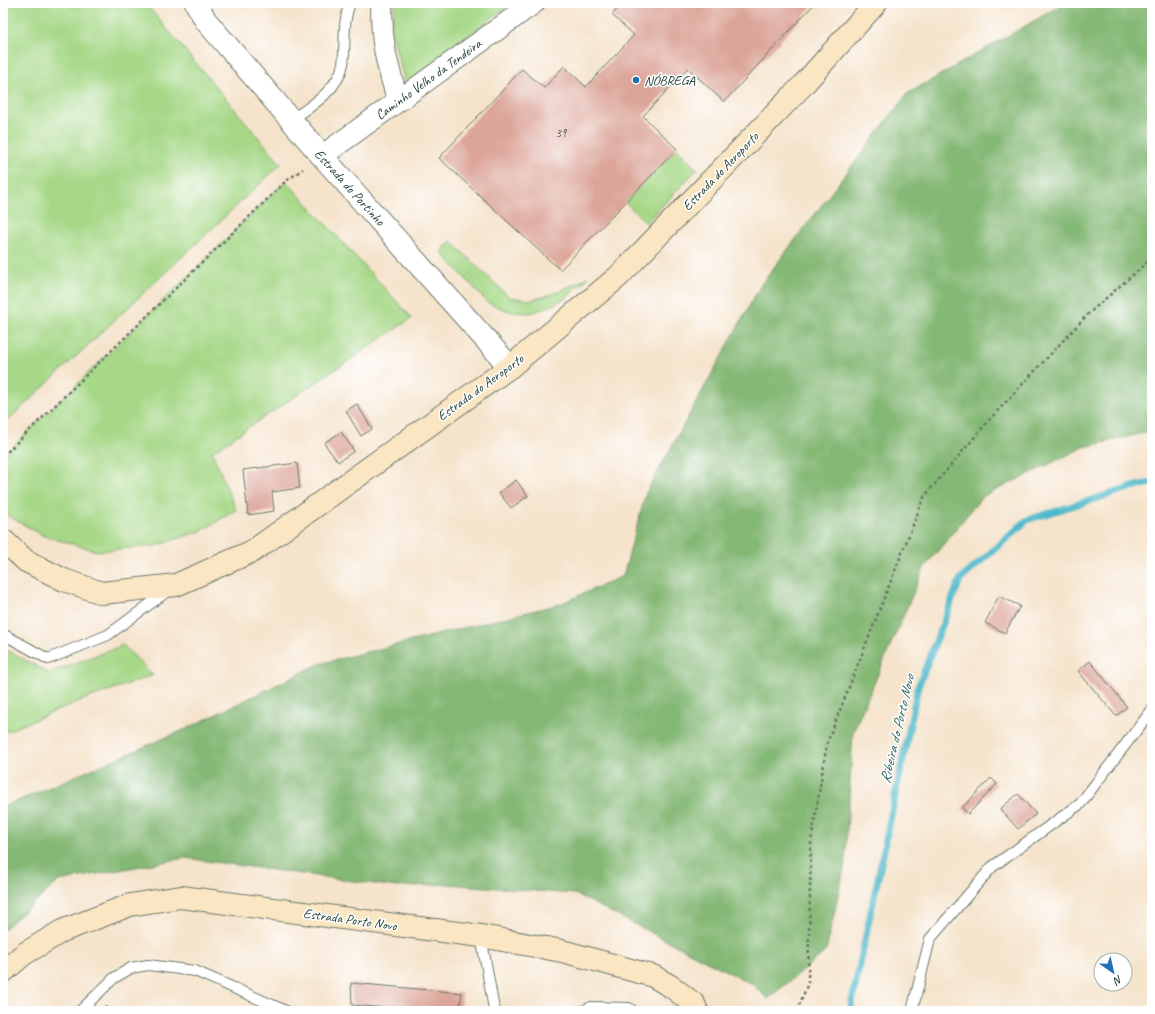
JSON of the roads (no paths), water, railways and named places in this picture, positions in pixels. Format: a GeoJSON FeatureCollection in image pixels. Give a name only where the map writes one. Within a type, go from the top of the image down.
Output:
{"type":"FeatureCollection","features":[{"type":"Feature","properties":{"kind":"main road","name":"Estrada do Aeroporto"},"geometry":{"type":"LineString","coordinates":[[3,540],[26,561],[64,580],[102,592],[176,585],[253,551],[510,367],[619,276],[803,85],[876,3]]}},
{"type":"Feature","properties":{"kind":"main road","name":"Estrada Porto Novo"},"geometry":{"type":"LineString","coordinates":[[3,972],[24,954],[62,931],[130,905],[181,896],[481,936],[562,951],[653,976],[672,987],[694,1004],[697,1011]]}},
{"type":"Feature","properties":{"kind":"street"},"geometry":{"type":"LineString","coordinates":[[382,3],[380,24],[384,55],[398,100]]}},
{"type":"Feature","properties":{"kind":"street","name":"Caminho Velho da Tendeira"},"geometry":{"type":"LineString","coordinates":[[322,156],[534,3]]}},
{"type":"Feature","properties":{"kind":"street","name":"Estrada do Portinho"},"geometry":{"type":"LineString","coordinates":[[200,4],[206,21],[322,156],[510,367]]}},
{"type":"Feature","properties":{"kind":"lane"},"geometry":{"type":"LineString","coordinates":[[291,120],[329,89],[337,79],[343,65],[345,16],[350,3]]}},
{"type":"Feature","properties":{"kind":"lane"},"geometry":{"type":"LineString","coordinates":[[3,634],[48,659],[108,635],[176,585]]}},
{"type":"Feature","properties":{"kind":"lane"},"geometry":{"type":"LineString","coordinates":[[912,1011],[930,939],[992,868],[1080,804],[1152,710]]}},
{"type":"Feature","properties":{"kind":"lane"},"geometry":{"type":"LineString","coordinates":[[481,936],[494,1008],[496,1011]]}},
{"type":"Feature","properties":{"kind":"lane"},"geometry":{"type":"LineString","coordinates":[[80,1011],[114,978],[131,968],[148,965],[195,971],[271,1008],[286,1011]]}},
{"type":"Feature","properties":{"kind":"lane"},"geometry":{"type":"LineString","coordinates":[[583,1011],[591,1007],[629,1008],[633,1011]]}},
{"type":"Feature","properties":{"kind":"waterway","name":"Ribeira do Porto Novo"},"geometry":{"type":"LineString","coordinates":[[850,1011],[918,687],[960,580],[1027,520],[1136,486],[1152,483]]}},
{"type":"Feature","properties":{"kind":"place","name":"NÓBREGA"},"geometry":{"type":"Point","coordinates":[636,80]}}]}
